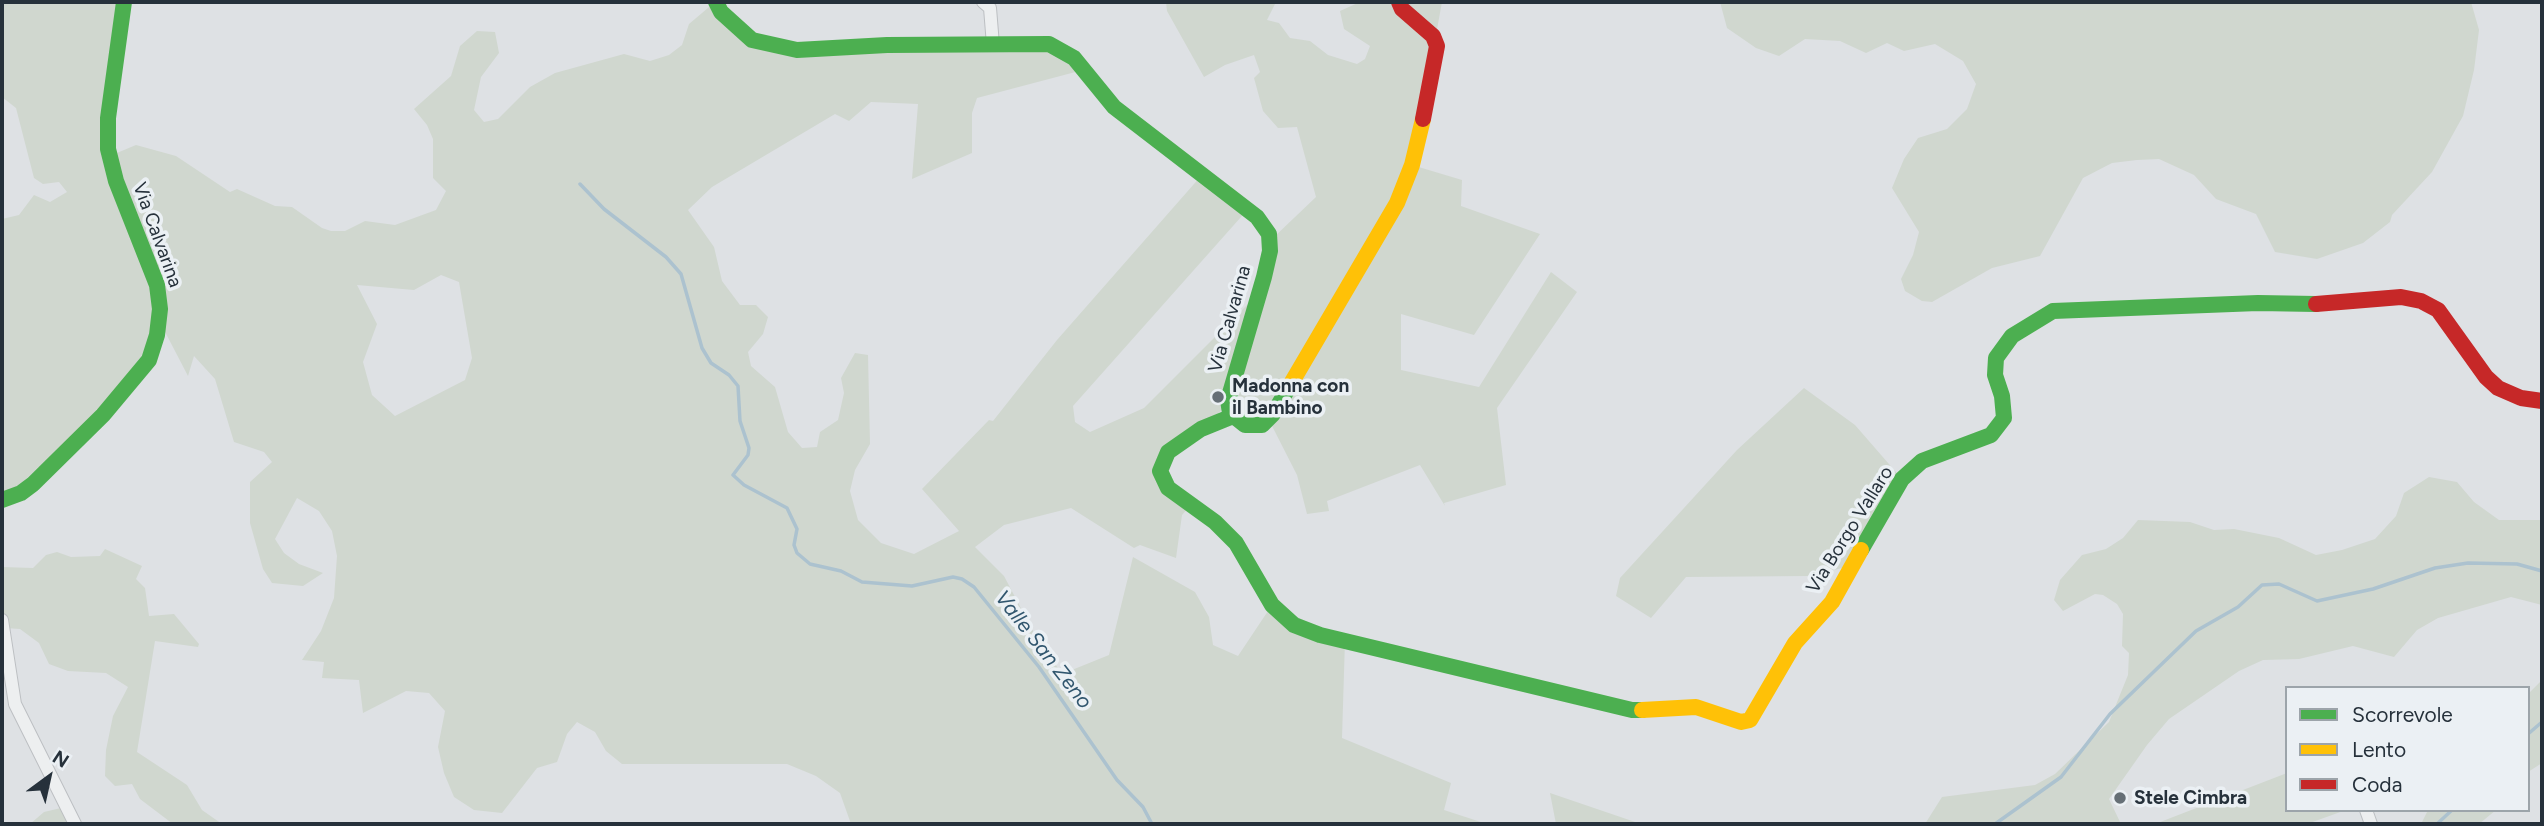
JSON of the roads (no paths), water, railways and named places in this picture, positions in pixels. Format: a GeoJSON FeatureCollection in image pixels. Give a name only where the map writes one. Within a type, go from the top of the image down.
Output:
{"type":"FeatureCollection","features":[{"type":"Feature","properties":{"kind":"street","name":"Via Calvarina"},"geometry":{"type":"LineString","coordinates":[[2,500],[21,494],[33,484],[103,415],[149,360],[157,335],[160,309],[157,285],[116,181],[108,149],[108,118],[124,2]]}},
{"type":"Feature","properties":{"kind":"street","name":"Via Calvarina"},"geometry":{"type":"LineString","coordinates":[[716,2],[721,12],[752,40],[797,50],[887,45],[1049,44],[1073,58],[1114,107],[1257,217],[1269,234],[1270,251],[1264,278],[1228,400],[1233,416]]}},
{"type":"Feature","properties":{"kind":"street"},"geometry":{"type":"LineString","coordinates":[[983,2],[990,8],[993,44]]}},
{"type":"Feature","properties":{"kind":"street"},"geometry":{"type":"LineString","coordinates":[[1233,416],[1245,425],[1262,425],[1273,414],[1398,203],[1412,165],[1433,77],[1437,46],[1433,36],[1402,9],[1399,2]]}},
{"type":"Feature","properties":{"kind":"street","name":"Via Borgo Vallaro"},"geometry":{"type":"LineString","coordinates":[[1233,416],[1201,429],[1168,453],[1160,471],[1168,488],[1214,522],[1236,544],[1272,605],[1294,625],[1320,635],[1620,707],[1657,710],[1696,707],[1741,722],[1751,720],[1795,643],[1832,602],[1902,479],[1922,461],[1991,435],[2004,418],[2003,396],[1996,375],[1996,358],[2012,336],[2053,311],[2258,303],[2336,305],[2401,297],[2421,301],[2438,310],[2486,377],[2497,388],[2521,398],[2542,401]]}},
{"type":"Feature","properties":{"kind":"street"},"geometry":{"type":"LineString","coordinates":[[2,620],[15,704],[75,824]]}},
{"type":"Feature","properties":{"kind":"waterway","name":"Valle San Zeno"},"geometry":{"type":"LineString","coordinates":[[580,184],[604,209],[666,257],[681,274],[702,348],[711,363],[729,375],[738,386],[740,421],[749,448],[748,455],[733,475],[744,485],[787,508],[797,529],[794,545],[797,553],[810,564],[841,571],[862,582],[912,586],[953,577],[974,587],[1039,667],[1117,780],[1143,807],[1152,824]]}},
{"type":"Feature","properties":{"kind":"waterway","name":"Valle San Zeno"},"geometry":{"type":"LineString","coordinates":[[1995,824],[2061,777],[2110,714],[2196,631],[2238,607],[2262,585],[2279,584],[2317,601],[2373,589],[2435,568],[2468,563],[2517,564],[2542,571]]}},
{"type":"Feature","properties":{"kind":"waterway","name":"Valle San Zeno"},"geometry":{"type":"LineString","coordinates":[[2530,732],[2542,722]]}},
{"type":"Feature","properties":{"kind":"waterway","name":"Valle San Zeno"},"geometry":{"type":"LineString","coordinates":[[2437,824],[2450,812]]}},
{"type":"Feature","properties":{"kind":"place","name":"Madonna con il Bambino"},"geometry":{"type":"Point","coordinates":[1218,397]}},
{"type":"Feature","properties":{"kind":"place","name":"Stele Cimbra"},"geometry":{"type":"Point","coordinates":[2120,798]}}]}
